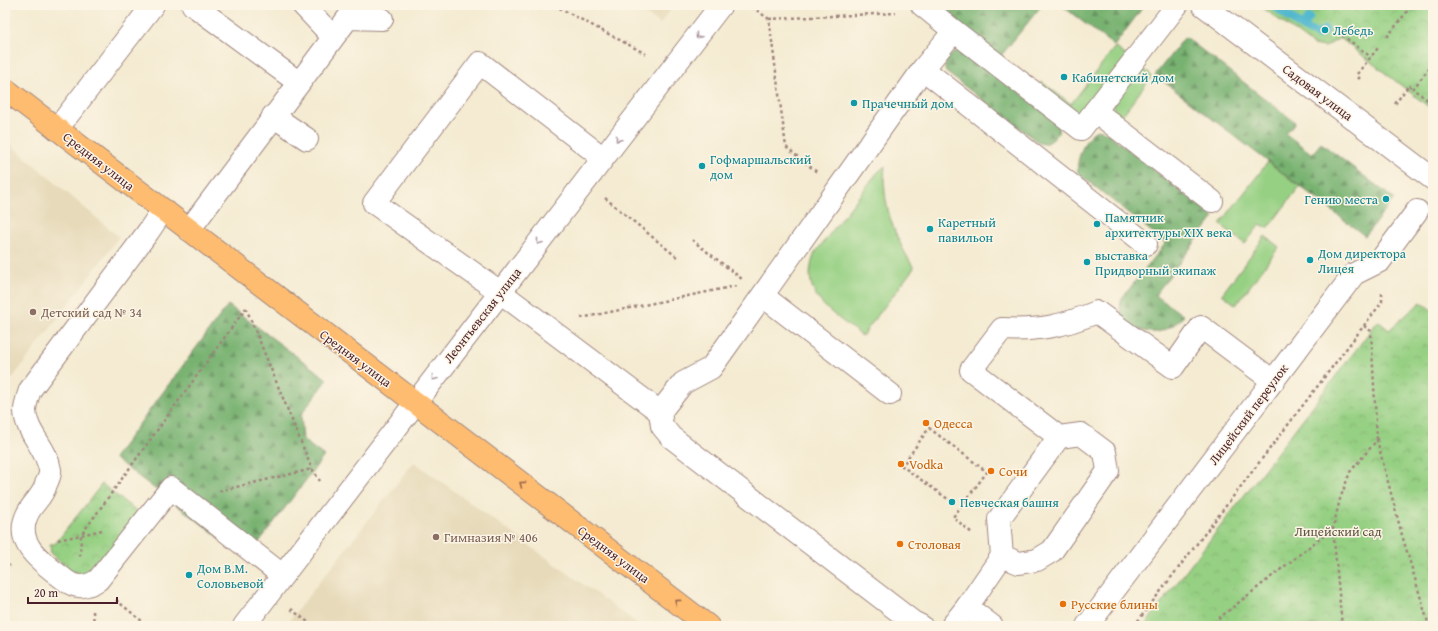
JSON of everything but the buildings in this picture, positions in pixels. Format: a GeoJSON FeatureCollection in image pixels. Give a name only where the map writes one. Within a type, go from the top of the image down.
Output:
{"type":"FeatureCollection","features":[{"type":"Feature","properties":{"kind":"main road","name":"Средняя улица"},"geometry":{"type":"LineString","coordinates":[[5,89],[708,626]]}},
{"type":"Feature","properties":{"kind":"street"},"geometry":{"type":"LineString","coordinates":[[57,129],[153,5]]}},
{"type":"Feature","properties":{"kind":"street"},"geometry":{"type":"LineString","coordinates":[[193,5],[298,82]]}},
{"type":"Feature","properties":{"kind":"street"},"geometry":{"type":"LineString","coordinates":[[303,5],[333,37]]}},
{"type":"Feature","properties":{"kind":"street","name":"Леонтьевская улица"},"geometry":{"type":"LineString","coordinates":[[244,626],[721,5]]}},
{"type":"Feature","properties":{"kind":"street"},"geometry":{"type":"LineString","coordinates":[[926,8],[1081,129],[1177,5]]}},
{"type":"Feature","properties":{"kind":"street","name":"Садовая улица"},"geometry":{"type":"LineString","coordinates":[[1203,5],[1433,179]]}},
{"type":"Feature","properties":{"kind":"street"},"geometry":{"type":"LineString","coordinates":[[189,230],[298,82],[348,18],[382,20]]}},
{"type":"Feature","properties":{"kind":"street"},"geometry":{"type":"LineString","coordinates":[[660,412],[683,383],[711,368],[756,290],[839,188],[923,69],[954,30]]}},
{"type":"Feature","properties":{"kind":"street"},"geometry":{"type":"LineString","coordinates":[[604,158],[480,63],[374,203],[500,292],[660,412],[662,426],[670,438],[913,622],[921,626]]}},
{"type":"Feature","properties":{"kind":"street"},"geometry":{"type":"LineString","coordinates":[[923,69],[1146,244]]}},
{"type":"Feature","properties":{"kind":"street"},"geometry":{"type":"LineString","coordinates":[[1095,111],[1212,201]]}},
{"type":"Feature","properties":{"kind":"street"},"geometry":{"type":"LineString","coordinates":[[273,116],[307,140]]}},
{"type":"Feature","properties":{"kind":"street"},"geometry":{"type":"LineString","coordinates":[[163,210],[30,390],[25,410],[30,430],[42,448],[50,470],[44,493],[27,514],[23,529],[28,546],[37,558],[68,582],[78,586],[89,586],[94,582],[171,488],[282,575]]}},
{"type":"Feature","properties":{"kind":"street","name":"Лицейский переулок"},"geometry":{"type":"LineString","coordinates":[[1087,626],[1354,274],[1380,261],[1417,211]]}},
{"type":"Feature","properties":{"kind":"street"},"geometry":{"type":"LineString","coordinates":[[756,290],[890,394]]}},
{"type":"Feature","properties":{"kind":"street"},"geometry":{"type":"LineString","coordinates":[[1060,438],[971,370],[1002,329],[1030,330],[1053,327],[1072,322],[1097,312],[1172,367],[1201,327],[1273,381]]}},
{"type":"Feature","properties":{"kind":"street"},"geometry":{"type":"LineString","coordinates":[[952,626],[1002,556],[999,519],[1060,438],[1081,434],[1105,452],[1108,471],[1052,551],[1037,560],[1019,563],[1002,556]]}},
{"type":"Feature","properties":{"kind":"street"},"geometry":{"type":"LineString","coordinates":[[967,607],[992,626]]}},
{"type":"Feature","properties":{"kind":"path"},"geometry":{"type":"LineString","coordinates":[[554,5],[646,54]]}},
{"type":"Feature","properties":{"kind":"path"},"geometry":{"type":"LineString","coordinates":[[1387,37],[1412,5]]}},
{"type":"Feature","properties":{"kind":"path"},"geometry":{"type":"LineString","coordinates":[[752,7],[769,19],[926,8]]}},
{"type":"Feature","properties":{"kind":"path"},"geometry":{"type":"LineString","coordinates":[[769,19],[786,147],[839,188]]}},
{"type":"Feature","properties":{"kind":"path"},"geometry":{"type":"LineString","coordinates":[[1342,36],[1371,57]]}},
{"type":"Feature","properties":{"kind":"path"},"geometry":{"type":"LineString","coordinates":[[1358,77],[1378,48]]}},
{"type":"Feature","properties":{"kind":"path"},"geometry":{"type":"LineString","coordinates":[[1413,89],[1433,63]]}},
{"type":"Feature","properties":{"kind":"path"},"geometry":{"type":"LineString","coordinates":[[1395,104],[1409,85],[1433,104]]}},
{"type":"Feature","properties":{"kind":"path"},"geometry":{"type":"LineString","coordinates":[[604,198],[678,258]]}},
{"type":"Feature","properties":{"kind":"path"},"geometry":{"type":"LineString","coordinates":[[692,240],[756,290]]}},
{"type":"Feature","properties":{"kind":"path"},"geometry":{"type":"LineString","coordinates":[[1134,626],[1382,302],[1380,261]]}},
{"type":"Feature","properties":{"kind":"path"},"geometry":{"type":"LineString","coordinates":[[578,318],[756,290]]}},
{"type":"Feature","properties":{"kind":"path"},"geometry":{"type":"LineString","coordinates":[[145,521],[81,534],[246,308],[312,469],[320,481]]}},
{"type":"Feature","properties":{"kind":"path"},"geometry":{"type":"LineString","coordinates":[[1364,326],[1371,331],[1377,440],[1402,535],[1429,626]]}},
{"type":"Feature","properties":{"kind":"path"},"geometry":{"type":"LineString","coordinates":[[952,502],[902,466],[929,428],[988,472],[953,517],[1002,556]]}},
{"type":"Feature","properties":{"kind":"path"},"geometry":{"type":"LineString","coordinates":[[1342,626],[1333,528],[1340,499],[1350,472],[1377,440]]}},
{"type":"Feature","properties":{"kind":"path"},"geometry":{"type":"LineString","coordinates":[[185,499],[312,469]]}},
{"type":"Feature","properties":{"kind":"path"},"geometry":{"type":"LineString","coordinates":[[1209,626],[1333,528]]}},
{"type":"Feature","properties":{"kind":"path"},"geometry":{"type":"LineString","coordinates":[[94,582],[148,626]]}},
{"type":"Feature","properties":{"kind":"path"},"geometry":{"type":"LineString","coordinates":[[291,608],[313,626]]}},
{"type":"Feature","properties":{"kind":"shaded area"},"geometry":{"type":"Polygon","coordinates":[[[632,5],[674,5],[660,24],[632,5]]]}},
{"type":"Feature","properties":{"kind":"shaded area","name":"Детский сад № 34"},"geometry":{"type":"Polygon","coordinates":[[[5,140],[119,237],[5,388],[5,140]]]}},
{"type":"Feature","properties":{"kind":"shaded area","name":"Гимназия № 406"},"geometry":{"type":"Polygon","coordinates":[[[414,462],[627,616],[640,626],[285,626],[414,462]]]}},
{"type":"Feature","properties":{"kind":"green space"},"geometry":{"type":"Polygon","coordinates":[[[941,5],[1042,5],[1000,57],[942,9],[941,5]]]}},
{"type":"Feature","properties":{"kind":"green space"},"geometry":{"type":"Polygon","coordinates":[[[1061,5],[1141,5],[1143,7],[1114,46],[1061,5]]]}},
{"type":"Feature","properties":{"kind":"green space"},"geometry":{"type":"Polygon","coordinates":[[[1259,5],[1433,5],[1433,110],[1340,38],[1325,47],[1313,45],[1259,5]]]}},
{"type":"Feature","properties":{"kind":"green space"},"geometry":{"type":"Polygon","coordinates":[[[1185,37],[1295,122],[1286,134],[1312,154],[1321,143],[1394,199],[1365,236],[1155,75],[1185,37]]]}},
{"type":"Feature","properties":{"kind":"green space"},"geometry":{"type":"Polygon","coordinates":[[[1115,47],[1128,57],[1081,113],[1076,114],[1038,87],[1042,82],[1071,104],[1115,47]]]}},
{"type":"Feature","properties":{"kind":"green space"},"geometry":{"type":"Polygon","coordinates":[[[958,50],[963,50],[1058,121],[1059,129],[1056,136],[1048,143],[1039,143],[946,72],[946,62],[950,56],[958,50]]]}},
{"type":"Feature","properties":{"kind":"green space"},"geometry":{"type":"Polygon","coordinates":[[[1140,66],[1152,76],[1121,117],[1114,109],[1114,104],[1140,66]]]}},
{"type":"Feature","properties":{"kind":"green space"},"geometry":{"type":"Polygon","coordinates":[[[1097,130],[1106,132],[1214,217],[1155,295],[1184,316],[1165,330],[1157,332],[1143,331],[1129,324],[1121,313],[1120,306],[1122,298],[1166,243],[1078,173],[1078,162],[1082,148],[1089,137],[1097,130]]]}},
{"type":"Feature","properties":{"kind":"green space"},"geometry":{"type":"Polygon","coordinates":[[[1268,162],[1300,186],[1268,228],[1260,224],[1245,244],[1220,224],[1268,162]]]}},
{"type":"Feature","properties":{"kind":"green space"},"geometry":{"type":"Polygon","coordinates":[[[885,166],[885,193],[890,219],[900,244],[914,268],[862,336],[821,302],[814,292],[811,281],[811,268],[815,253],[877,173],[885,166]]]}},
{"type":"Feature","properties":{"kind":"green space"},"geometry":{"type":"Polygon","coordinates":[[[1265,236],[1279,247],[1236,305],[1222,294],[1265,236]]]}},
{"type":"Feature","properties":{"kind":"green space","name":"Лицейский сад"},"geometry":{"type":"Polygon","coordinates":[[[1421,302],[1433,311],[1433,626],[1144,626],[1378,321],[1389,330],[1421,302]]]}},
{"type":"Feature","properties":{"kind":"green space"},"geometry":{"type":"Polygon","coordinates":[[[228,305],[327,379],[301,415],[303,440],[324,456],[247,558],[114,458],[228,305]]]}},
{"type":"Feature","properties":{"kind":"green space"},"geometry":{"type":"Polygon","coordinates":[[[102,484],[141,515],[96,570],[82,576],[73,573],[51,554],[50,544],[55,544],[102,484]]]}},
{"type":"Feature","properties":{"kind":"waterway"},"geometry":{"type":"LineString","coordinates":[[1274,5],[1302,27],[1318,35],[1325,30]]}},
{"type":"Feature","properties":{"kind":"waterway"},"geometry":{"type":"LineString","coordinates":[[1302,27],[1309,18]]}},
{"type":"Feature","properties":{"kind":"place","name":"Лебедь"},"geometry":{"type":"Point","coordinates":[1325,30]}},
{"type":"Feature","properties":{"kind":"place","name":"Кабинетский дом"},"geometry":{"type":"Point","coordinates":[1064,77]}},
{"type":"Feature","properties":{"kind":"place","name":"Прачечный дом"},"geometry":{"type":"Point","coordinates":[854,103]}},
{"type":"Feature","properties":{"kind":"place","name":"Гофмаршальский дом"},"geometry":{"type":"Point","coordinates":[702,166]}},
{"type":"Feature","properties":{"kind":"place","name":"Гению места"},"geometry":{"type":"Point","coordinates":[1386,199]}},
{"type":"Feature","properties":{"kind":"place","name":"Памятник архитектуры XIX века"},"geometry":{"type":"Point","coordinates":[1097,224]}},
{"type":"Feature","properties":{"kind":"place","name":"Каретный павильон"},"geometry":{"type":"Point","coordinates":[930,229]}},
{"type":"Feature","properties":{"kind":"place","name":"Дом директора Лицея"},"geometry":{"type":"Point","coordinates":[1310,260]}},
{"type":"Feature","properties":{"kind":"place","name":"выставка Придворный экипаж"},"geometry":{"type":"Point","coordinates":[1087,262]}},
{"type":"Feature","properties":{"kind":"place","name":"Детский сад № 34"},"geometry":{"type":"Point","coordinates":[33,312]}},
{"type":"Feature","properties":{"kind":"place","name":"Одесса"},"geometry":{"type":"Point","coordinates":[926,423]}},
{"type":"Feature","properties":{"kind":"place","name":"Vodka"},"geometry":{"type":"Point","coordinates":[901,464]}},
{"type":"Feature","properties":{"kind":"place","name":"Сочи"},"geometry":{"type":"Point","coordinates":[991,471]}},
{"type":"Feature","properties":{"kind":"place","name":"Певческая башня"},"geometry":{"type":"Point","coordinates":[952,502]}},
{"type":"Feature","properties":{"kind":"place","name":"Гимназия № 406"},"geometry":{"type":"Point","coordinates":[436,537]}},
{"type":"Feature","properties":{"kind":"place","name":"Столовая"},"geometry":{"type":"Point","coordinates":[900,544]}},
{"type":"Feature","properties":{"kind":"place","name":"Дом В.М. Соловьевой"},"geometry":{"type":"Point","coordinates":[189,575]}},
{"type":"Feature","properties":{"kind":"place","name":"Русские блины"},"geometry":{"type":"Point","coordinates":[1063,604]}}]}
